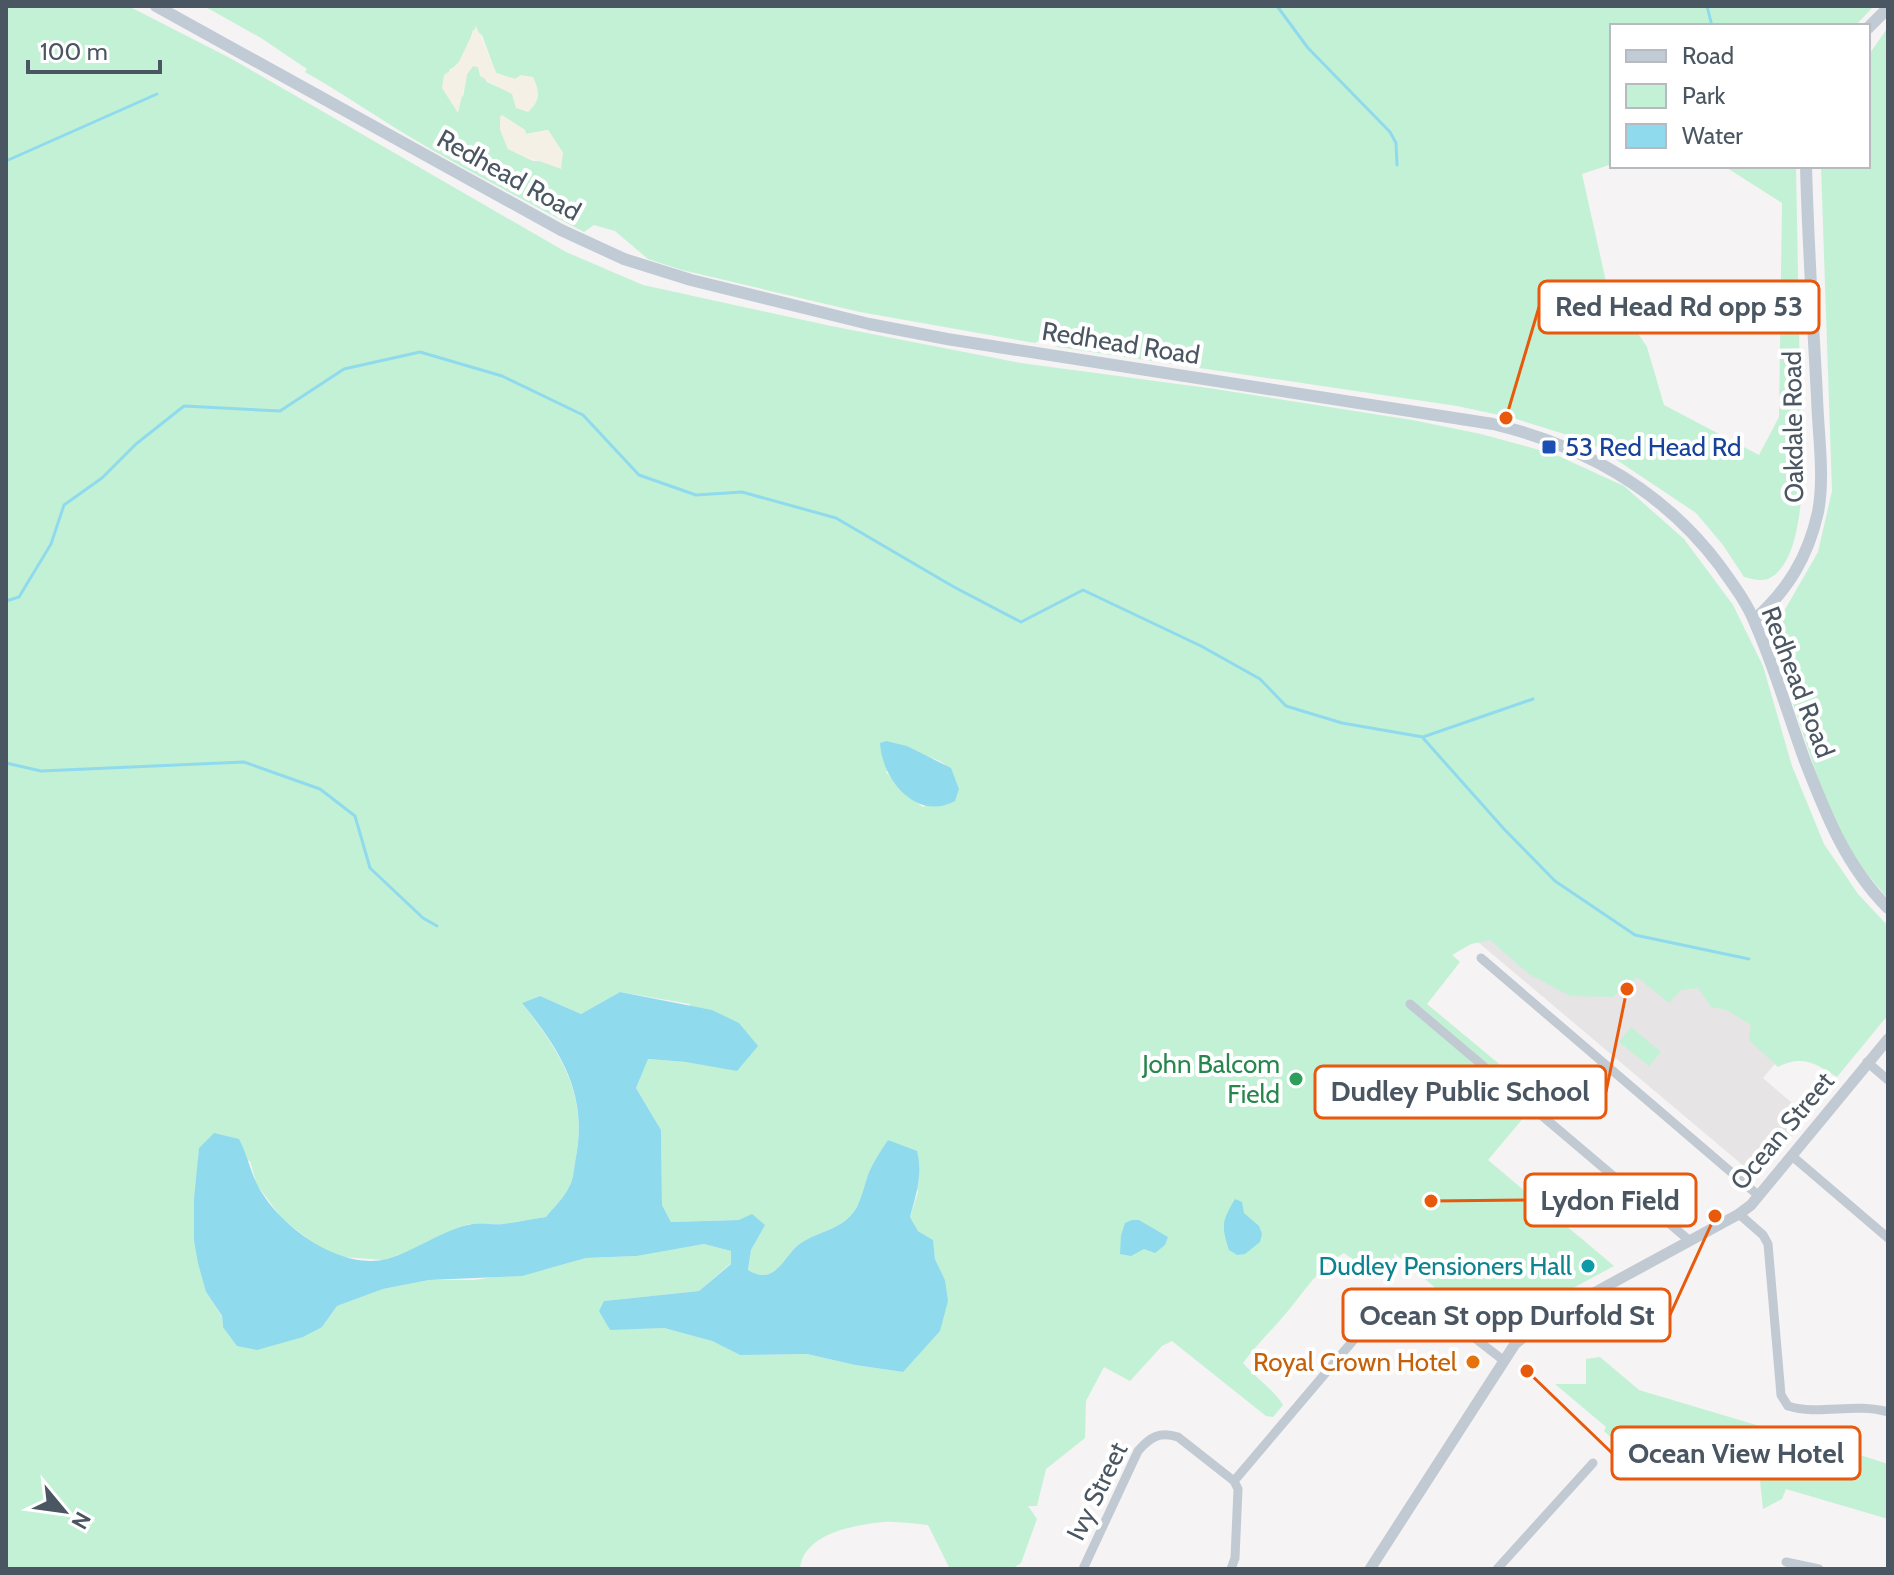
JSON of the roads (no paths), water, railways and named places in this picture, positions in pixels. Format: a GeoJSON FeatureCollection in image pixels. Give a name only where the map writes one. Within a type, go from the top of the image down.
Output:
{"type":"FeatureCollection","features":[{"type":"Feature","properties":{"kind":"main road","name":"Redhead Road"},"geometry":{"type":"LineString","coordinates":[[156,6],[561,230],[651,269],[869,324],[947,339],[1445,414],[1508,427],[1556,442],[1613,469],[1643,488],[1673,513],[1705,545],[1731,581],[1754,620],[1829,822],[1856,870],[1888,908]]}},
{"type":"Feature","properties":{"kind":"main road"},"geometry":{"type":"LineString","coordinates":[[1870,26],[1888,8]]}},
{"type":"Feature","properties":{"kind":"main road","name":"Oakdale Road"},"geometry":{"type":"LineString","coordinates":[[1754,620],[1775,601],[1795,574],[1811,538],[1819,509],[1806,168]]}},
{"type":"Feature","properties":{"kind":"street"},"geometry":{"type":"LineString","coordinates":[[1481,958],[1759,1196]]}},
{"type":"Feature","properties":{"kind":"street"},"geometry":{"type":"LineString","coordinates":[[1410,1004],[1690,1241]]}},
{"type":"Feature","properties":{"kind":"street","name":"Ocean Street"},"geometry":{"type":"LineString","coordinates":[[1370,1569],[1503,1360],[1524,1335],[1546,1319],[1739,1214],[1759,1196],[1888,1039]]}},
{"type":"Feature","properties":{"kind":"street"},"geometry":{"type":"LineString","coordinates":[[1867,1062],[1888,1080]]}},
{"type":"Feature","properties":{"kind":"street"},"geometry":{"type":"LineString","coordinates":[[1792,1156],[1888,1238]]}},
{"type":"Feature","properties":{"kind":"street"},"geometry":{"type":"LineString","coordinates":[[1739,1214],[1763,1235],[1768,1244],[1781,1395],[1788,1406],[1802,1410],[1856,1406],[1888,1412]]}},
{"type":"Feature","properties":{"kind":"street"},"geometry":{"type":"LineString","coordinates":[[1231,1569],[1235,1558],[1238,1489],[1234,1481],[1385,1303],[1399,1295],[1418,1294],[1503,1360]]}},
{"type":"Feature","properties":{"kind":"street","name":"Ivy Street"},"geometry":{"type":"LineString","coordinates":[[1083,1569],[1138,1451],[1148,1439],[1168,1434],[1178,1437],[1234,1481]]}},
{"type":"Feature","properties":{"kind":"street"},"geometry":{"type":"LineString","coordinates":[[1497,1569],[1593,1463]]}},
{"type":"Feature","properties":{"kind":"street"},"geometry":{"type":"LineString","coordinates":[[1786,1562],[1819,1569]]}},
{"type":"Feature","properties":{"kind":"water"},"geometry":{"type":"Polygon","coordinates":[[[886,741],[907,746],[951,768],[959,789],[955,801],[928,806],[904,794],[887,771],[882,757],[880,743],[886,741]]]}},
{"type":"Feature","properties":{"kind":"water"},"geometry":{"type":"Polygon","coordinates":[[[620,992],[712,1010],[739,1023],[758,1046],[737,1071],[648,1059],[636,1088],[661,1130],[662,1205],[671,1222],[739,1220],[752,1214],[765,1225],[751,1250],[748,1270],[766,1275],[773,1272],[801,1243],[839,1225],[852,1215],[869,1172],[888,1140],[917,1151],[919,1176],[910,1217],[918,1231],[933,1240],[935,1259],[945,1280],[948,1301],[940,1331],[903,1372],[807,1354],[740,1355],[712,1341],[664,1328],[610,1330],[599,1311],[604,1301],[699,1291],[731,1264],[731,1251],[704,1244],[637,1256],[586,1258],[522,1276],[429,1280],[383,1289],[337,1306],[322,1327],[303,1337],[257,1350],[237,1346],[223,1327],[222,1316],[206,1292],[194,1241],[199,1148],[214,1133],[239,1139],[255,1179],[279,1215],[312,1241],[350,1258],[369,1261],[387,1259],[467,1225],[503,1224],[546,1217],[572,1180],[579,1134],[578,1113],[568,1074],[559,1056],[522,1003],[540,996],[581,1014],[620,992]]]}},
{"type":"Feature","properties":{"kind":"water"},"geometry":{"type":"Polygon","coordinates":[[[1235,1199],[1242,1202],[1244,1213],[1259,1226],[1262,1234],[1260,1242],[1245,1254],[1237,1255],[1229,1250],[1224,1229],[1225,1218],[1235,1199]]]}},
{"type":"Feature","properties":{"kind":"water"},"geometry":{"type":"Polygon","coordinates":[[[1139,1220],[1168,1237],[1165,1245],[1155,1253],[1144,1249],[1131,1256],[1120,1254],[1125,1223],[1139,1220]]]}},
{"type":"Feature","properties":{"kind":"waterway"},"geometry":{"type":"LineString","coordinates":[[1277,6],[1308,48],[1390,132],[1396,143],[1397,165]]}},
{"type":"Feature","properties":{"kind":"waterway"},"geometry":{"type":"LineString","coordinates":[[1707,6],[1712,24]]}},
{"type":"Feature","properties":{"kind":"waterway"},"geometry":{"type":"LineString","coordinates":[[6,161],[157,94]]}},
{"type":"Feature","properties":{"kind":"waterway"},"geometry":{"type":"LineString","coordinates":[[6,601],[19,597],[51,544],[64,505],[102,478],[136,444],[184,406],[280,411],[344,369],[420,352],[502,376],[583,415],[639,475],[696,495],[742,492],[836,518],[1021,622],[1083,590],[1201,646],[1260,679],[1286,706],[1342,723],[1423,737],[1533,699]]}},
{"type":"Feature","properties":{"kind":"waterway"},"geometry":{"type":"LineString","coordinates":[[1423,738],[1555,881],[1635,935],[1749,959]]}},
{"type":"Feature","properties":{"kind":"waterway"},"geometry":{"type":"LineString","coordinates":[[6,763],[41,771],[244,762],[320,789],[355,816],[370,868],[423,918],[437,926]]}},
{"type":"Feature","properties":{"kind":"place","name":"Red Head Rd opp 53"},"geometry":{"type":"Point","coordinates":[1506,418]}},
{"type":"Feature","properties":{"kind":"place","name":"53 Red Head Rd"},"geometry":{"type":"Point","coordinates":[1549,447]}},
{"type":"Feature","properties":{"kind":"place","name":"Dudley Public School"},"geometry":{"type":"Point","coordinates":[1627,989]}},
{"type":"Feature","properties":{"kind":"place","name":"John Balcom Field"},"geometry":{"type":"Point","coordinates":[1296,1079]}},
{"type":"Feature","properties":{"kind":"place","name":"Lydon Field"},"geometry":{"type":"Point","coordinates":[1431,1201]}},
{"type":"Feature","properties":{"kind":"place","name":"Ocean St opp Durfold St"},"geometry":{"type":"Point","coordinates":[1715,1216]}},
{"type":"Feature","properties":{"kind":"place","name":"Dudley Pensioners Hall"},"geometry":{"type":"Point","coordinates":[1588,1266]}},
{"type":"Feature","properties":{"kind":"place","name":"Royal Crown Hotel"},"geometry":{"type":"Point","coordinates":[1473,1362]}},
{"type":"Feature","properties":{"kind":"place","name":"Ocean View Hotel"},"geometry":{"type":"Point","coordinates":[1527,1371]}}]}
